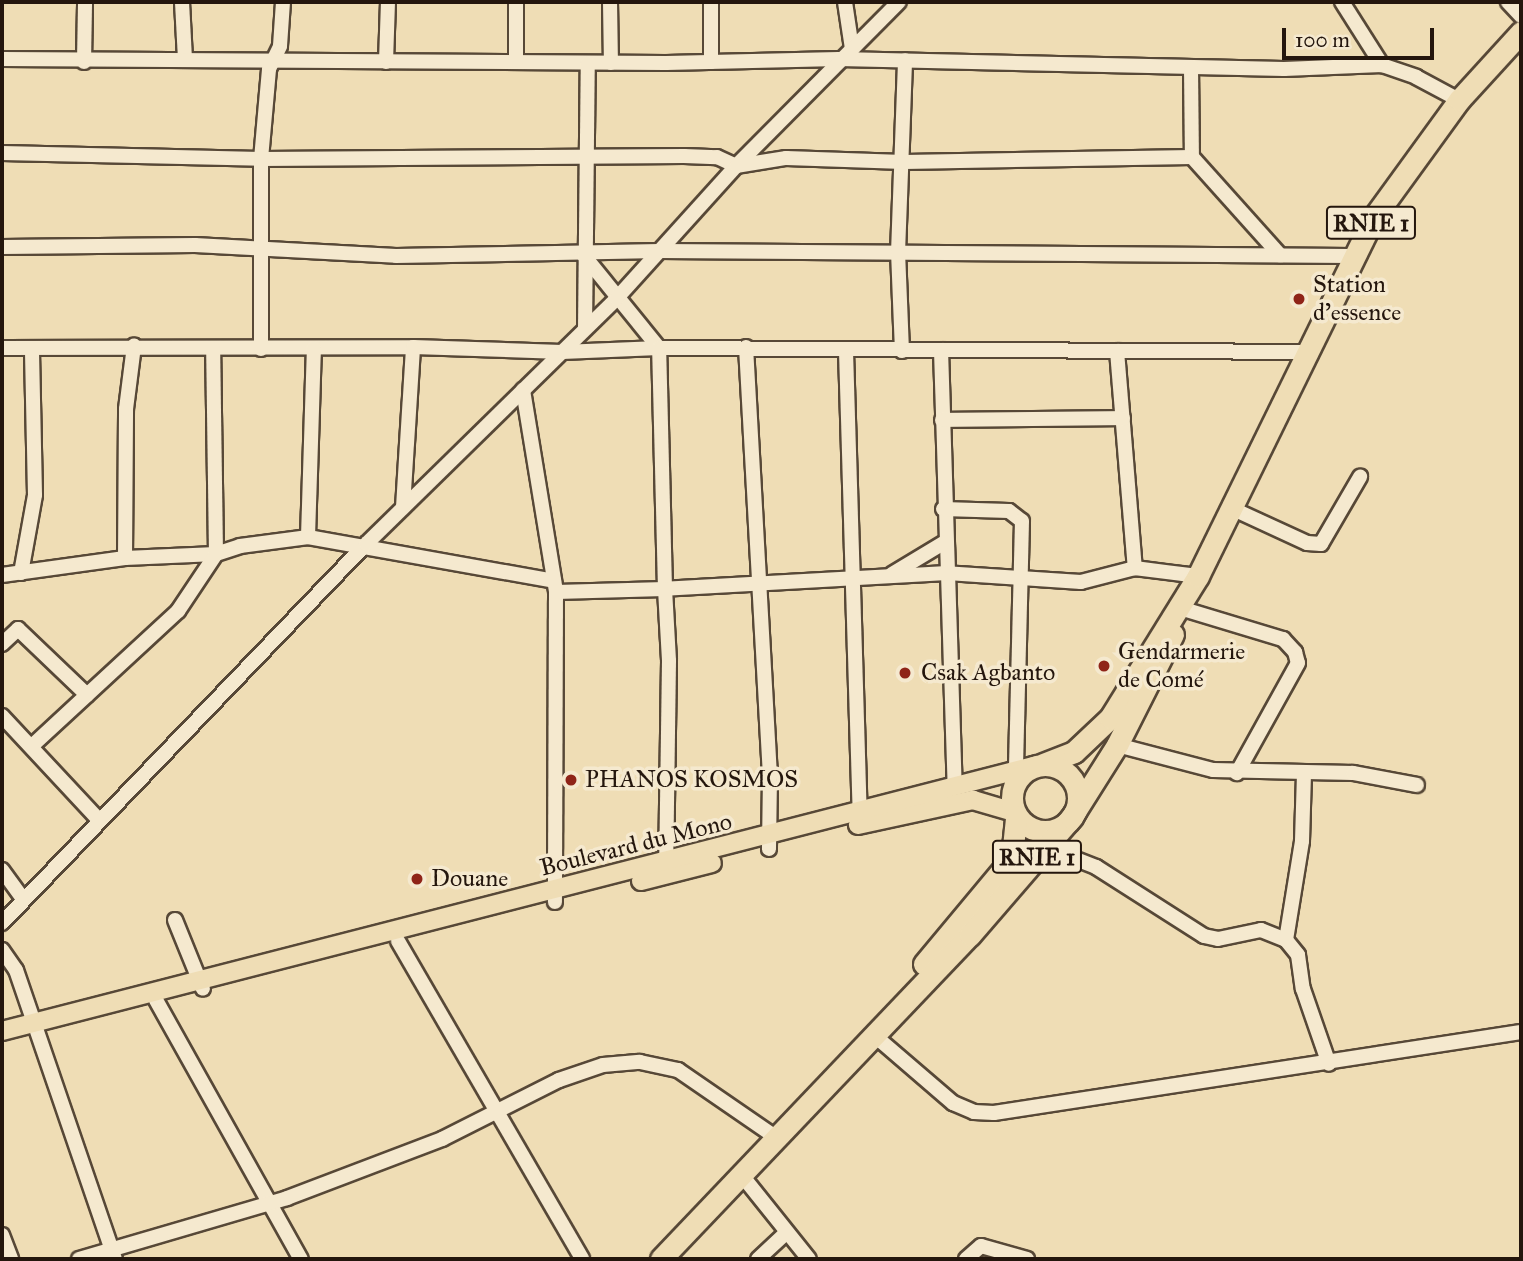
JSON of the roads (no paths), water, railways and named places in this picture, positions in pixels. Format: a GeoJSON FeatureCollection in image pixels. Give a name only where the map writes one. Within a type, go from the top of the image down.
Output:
{"type":"FeatureCollection","features":[{"type":"Feature","properties":{"kind":"highway","name":"RNIE 1"},"geometry":{"type":"LineString","coordinates":[[1040,764],[1062,760],[1105,725],[1156,639],[1178,612],[1198,576],[1351,256],[1403,174],[1459,100],[1521,32]]}},
{"type":"Feature","properties":{"kind":"highway","name":"RNIE 1"},"geometry":{"type":"LineString","coordinates":[[845,1062],[875,1036],[1071,818],[1117,746],[1171,640],[1178,612]]}},
{"type":"Feature","properties":{"kind":"highway"},"geometry":{"type":"LineString","coordinates":[[1040,764],[1061,768],[1074,781],[1079,800],[1071,818],[1046,831],[1029,828],[1015,814],[1014,783],[1040,764]]}},
{"type":"Feature","properties":{"kind":"highway","name":"RNIE 1"},"geometry":{"type":"LineString","coordinates":[[662,1259],[845,1062],[998,877],[1013,846],[1015,814]]}},
{"type":"Feature","properties":{"kind":"main road","name":"Boulevard du Mono"},"geometry":{"type":"LineString","coordinates":[[2,1039],[34,1026],[769,843],[861,818],[955,785],[1016,773],[1040,764]]}},
{"type":"Feature","properties":{"kind":"main road","name":"Boulevard du Mono"},"geometry":{"type":"LineString","coordinates":[[861,818],[972,800],[1015,814]]}},
{"type":"Feature","properties":{"kind":"main road","name":"Boulevard du Mono"},"geometry":{"type":"LineString","coordinates":[[2,1031],[156,1000],[202,984],[398,941],[555,897]]}},
{"type":"Feature","properties":{"kind":"street"},"geometry":{"type":"LineString","coordinates":[[84,62],[85,2]]}},
{"type":"Feature","properties":{"kind":"street"},"geometry":{"type":"LineString","coordinates":[[182,2],[185,60]]}},
{"type":"Feature","properties":{"kind":"street"},"geometry":{"type":"LineString","coordinates":[[261,349],[261,159],[272,60],[280,46],[283,2]]}},
{"type":"Feature","properties":{"kind":"street"},"geometry":{"type":"LineString","coordinates":[[386,62],[388,2]]}},
{"type":"Feature","properties":{"kind":"street"},"geometry":{"type":"LineString","coordinates":[[516,2],[516,60]]}},
{"type":"Feature","properties":{"kind":"street"},"geometry":{"type":"LineString","coordinates":[[610,2],[611,63]]}},
{"type":"Feature","properties":{"kind":"street"},"geometry":{"type":"LineString","coordinates":[[711,2],[711,62]]}},
{"type":"Feature","properties":{"kind":"street"},"geometry":{"type":"LineString","coordinates":[[845,2],[852,49]]}},
{"type":"Feature","properties":{"kind":"street"},"geometry":{"type":"LineString","coordinates":[[2,923],[366,544],[616,299],[736,166],[839,59],[899,2]]}},
{"type":"Feature","properties":{"kind":"street"},"geometry":{"type":"LineString","coordinates":[[1342,2],[1382,65]]}},
{"type":"Feature","properties":{"kind":"street"},"geometry":{"type":"LineString","coordinates":[[1508,2],[1521,16]]}},
{"type":"Feature","properties":{"kind":"street"},"geometry":{"type":"LineString","coordinates":[[2,60],[516,60],[611,63],[839,59],[1191,67],[1382,65],[1416,76],[1459,100]]}},
{"type":"Feature","properties":{"kind":"street"},"geometry":{"type":"LineString","coordinates":[[902,351],[898,253],[904,162],[905,60]]}},
{"type":"Feature","properties":{"kind":"street"},"geometry":{"type":"LineString","coordinates":[[585,328],[582,253],[588,63]]}},
{"type":"Feature","properties":{"kind":"street"},"geometry":{"type":"LineString","coordinates":[[1191,67],[1192,157],[1280,255]]}},
{"type":"Feature","properties":{"kind":"street"},"geometry":{"type":"LineString","coordinates":[[2,153],[261,159],[717,157],[736,166],[786,158],[904,162],[1192,157]]}},
{"type":"Feature","properties":{"kind":"street"},"geometry":{"type":"LineString","coordinates":[[2,247],[195,245],[396,256],[660,251],[1351,256]]}},
{"type":"Feature","properties":{"kind":"street"},"geometry":{"type":"LineString","coordinates":[[582,253],[616,299],[659,348],[669,661],[666,869]]}},
{"type":"Feature","properties":{"kind":"street"},"geometry":{"type":"LineString","coordinates":[[125,558],[125,409],[134,346]]}},
{"type":"Feature","properties":{"kind":"street"},"geometry":{"type":"LineString","coordinates":[[2,348],[413,347],[562,352],[747,347],[846,351],[1306,352]]}},
{"type":"Feature","properties":{"kind":"street"},"geometry":{"type":"LineString","coordinates":[[403,507],[413,347]]}},
{"type":"Feature","properties":{"kind":"street"},"geometry":{"type":"LineString","coordinates":[[747,347],[769,843]]}},
{"type":"Feature","properties":{"kind":"street"},"geometry":{"type":"LineString","coordinates":[[309,537],[314,348]]}},
{"type":"Feature","properties":{"kind":"street"},"geometry":{"type":"LineString","coordinates":[[32,746],[177,611],[216,554],[213,349]]}},
{"type":"Feature","properties":{"kind":"street"},"geometry":{"type":"LineString","coordinates":[[21,573],[35,495],[32,350]]}},
{"type":"Feature","properties":{"kind":"street"},"geometry":{"type":"LineString","coordinates":[[942,350],[943,509],[955,785]]}},
{"type":"Feature","properties":{"kind":"street"},"geometry":{"type":"LineString","coordinates":[[846,351],[861,818]]}},
{"type":"Feature","properties":{"kind":"street"},"geometry":{"type":"LineString","coordinates":[[1116,351],[1135,568]]}},
{"type":"Feature","properties":{"kind":"street"},"geometry":{"type":"LineString","coordinates":[[523,390],[555,587],[555,897]]}},
{"type":"Feature","properties":{"kind":"street"},"geometry":{"type":"LineString","coordinates":[[942,420],[1123,418]]}},
{"type":"Feature","properties":{"kind":"street"},"geometry":{"type":"LineString","coordinates":[[1231,508],[1307,543],[1321,544],[1360,477]]}},
{"type":"Feature","properties":{"kind":"street"},"geometry":{"type":"LineString","coordinates":[[943,509],[1010,511],[1022,521],[1024,578],[1016,773]]}},
{"type":"Feature","properties":{"kind":"street"},"geometry":{"type":"LineString","coordinates":[[2,575],[125,558],[216,554],[309,537],[366,544],[555,587],[665,589],[947,573],[1099,580],[1135,568],[1198,576]]}},
{"type":"Feature","properties":{"kind":"street"},"geometry":{"type":"LineString","coordinates":[[890,575],[945,542]]}},
{"type":"Feature","properties":{"kind":"street"},"geometry":{"type":"LineString","coordinates":[[1178,612],[1283,639],[1295,652],[1297,663],[1237,773]]}},
{"type":"Feature","properties":{"kind":"street"},"geometry":{"type":"LineString","coordinates":[[2,644],[18,629],[87,695]]}},
{"type":"Feature","properties":{"kind":"street"},"geometry":{"type":"LineString","coordinates":[[2,716],[99,820]]}},
{"type":"Feature","properties":{"kind":"street"},"geometry":{"type":"LineString","coordinates":[[1117,746],[1237,773],[1353,774],[1417,785]]}},
{"type":"Feature","properties":{"kind":"street"},"geometry":{"type":"LineString","coordinates":[[1286,940],[1302,841],[1304,772]]}},
{"type":"Feature","properties":{"kind":"street"},"geometry":{"type":"LineString","coordinates":[[1045,847],[1096,867],[1204,936],[1218,939],[1261,930],[1286,940],[1298,955],[1303,989],[1329,1064]]}},
{"type":"Feature","properties":{"kind":"street"},"geometry":{"type":"LineString","coordinates":[[2,870],[23,899]]}},
{"type":"Feature","properties":{"kind":"street"},"geometry":{"type":"LineString","coordinates":[[174,920],[202,984]]}},
{"type":"Feature","properties":{"kind":"street"},"geometry":{"type":"LineString","coordinates":[[398,941],[582,1259]]}},
{"type":"Feature","properties":{"kind":"street"},"geometry":{"type":"LineString","coordinates":[[2,950],[16,970],[113,1254]]}},
{"type":"Feature","properties":{"kind":"street"},"geometry":{"type":"LineString","coordinates":[[156,1000],[273,1203],[301,1259]]}},
{"type":"Feature","properties":{"kind":"street"},"geometry":{"type":"LineString","coordinates":[[875,1036],[937,1091],[974,1112],[1329,1064],[1521,1032]]}},
{"type":"Feature","properties":{"kind":"street"},"geometry":{"type":"LineString","coordinates":[[79,1259],[113,1254],[273,1203],[442,1139],[586,1070],[640,1062],[687,1074],[774,1136]]}},
{"type":"Feature","properties":{"kind":"street"},"geometry":{"type":"LineString","coordinates":[[740,1174],[809,1259]]}},
{"type":"Feature","properties":{"kind":"street"},"geometry":{"type":"LineString","coordinates":[[758,1259],[786,1233]]}},
{"type":"Feature","properties":{"kind":"street"},"geometry":{"type":"LineString","coordinates":[[2,1235],[7,1253]]}},
{"type":"Feature","properties":{"kind":"street"},"geometry":{"type":"LineString","coordinates":[[966,1259],[981,1246],[1027,1259]]}},
{"type":"Feature","properties":{"kind":"place","name":"Station d'essence"},"geometry":{"type":"Point","coordinates":[1299,299]}},
{"type":"Feature","properties":{"kind":"place","name":"Gendarmerie de Comé"},"geometry":{"type":"Point","coordinates":[1104,666]}},
{"type":"Feature","properties":{"kind":"place","name":"Csak Agbanto"},"geometry":{"type":"Point","coordinates":[905,673]}},
{"type":"Feature","properties":{"kind":"place","name":"PHANOS KOSMOS"},"geometry":{"type":"Point","coordinates":[571,780]}},
{"type":"Feature","properties":{"kind":"place","name":"Douane"},"geometry":{"type":"Point","coordinates":[417,879]}}]}
